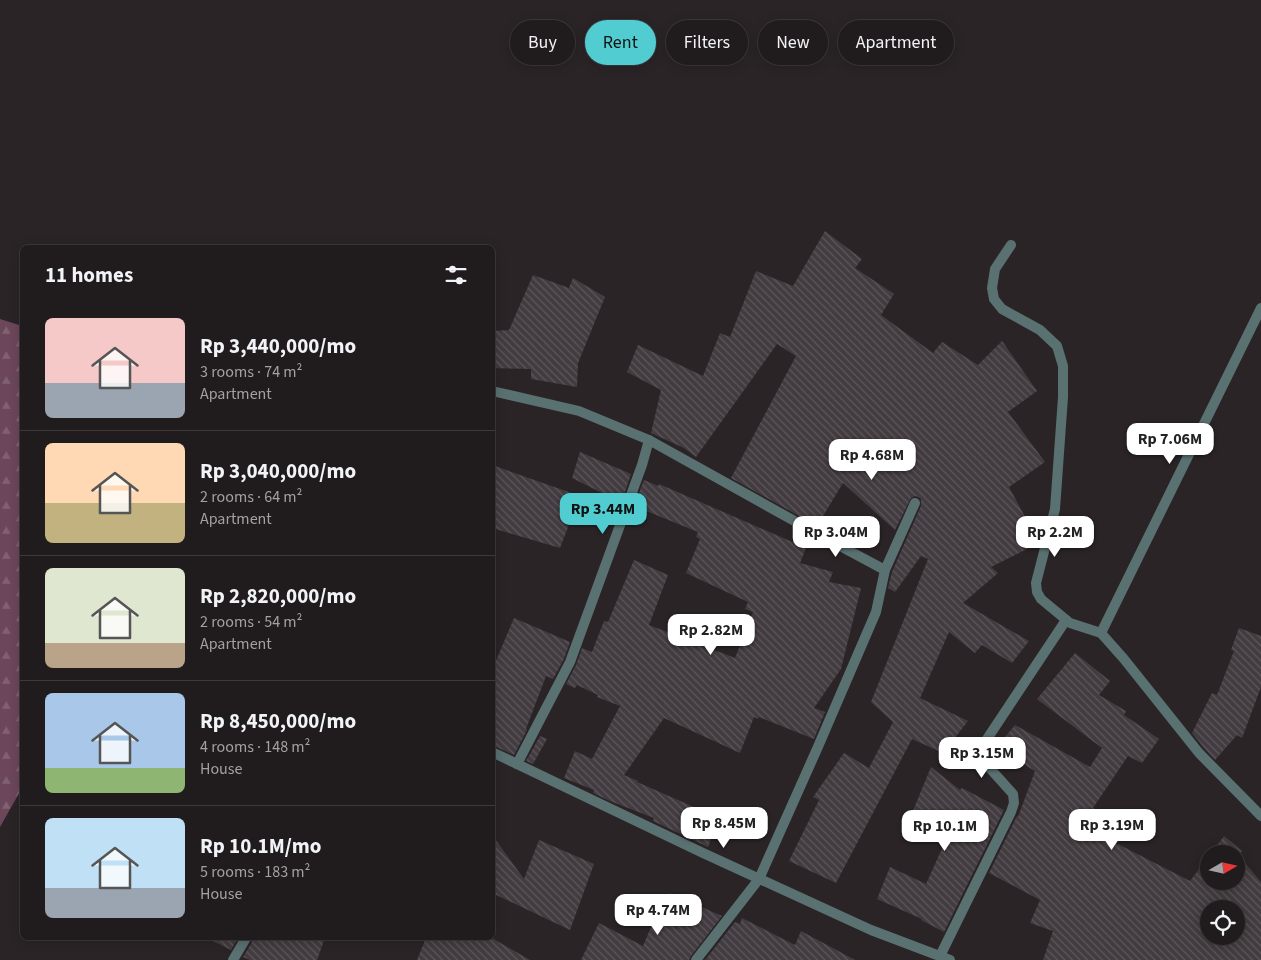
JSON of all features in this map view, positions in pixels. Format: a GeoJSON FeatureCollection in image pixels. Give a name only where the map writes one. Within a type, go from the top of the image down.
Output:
{"type":"FeatureCollection","features":[{"type":"Feature","properties":{"kind":"street"},"geometry":{"type":"LineString","coordinates":[[1010,245],[995,269],[992,288],[994,299],[1002,309],[1040,330],[1057,346],[1063,366],[1063,396],[1055,509],[1036,583],[1037,592],[1041,599],[1070,623],[1101,633],[1199,753],[1261,816]]}},
{"type":"Feature","properties":{"kind":"street"},"geometry":{"type":"LineString","coordinates":[[1101,633],[1261,308]]}},
{"type":"Feature","properties":{"kind":"street"},"geometry":{"type":"LineString","coordinates":[[495,392],[579,412],[649,440],[817,534],[886,570]]}},
{"type":"Feature","properties":{"kind":"street"},"geometry":{"type":"LineString","coordinates":[[517,764],[570,662],[642,465],[649,440]]}},
{"type":"Feature","properties":{"kind":"street"},"geometry":{"type":"LineString","coordinates":[[696,960],[759,879],[876,612],[886,570],[915,503]]}},
{"type":"Feature","properties":{"kind":"street"},"geometry":{"type":"LineString","coordinates":[[495,753],[703,853],[871,930],[945,958],[1014,803],[1013,794],[986,764],[983,753],[985,742],[1066,620]]}},
{"type":"Feature","properties":{"kind":"street"},"geometry":{"type":"LineString","coordinates":[[233,960],[245,940]]}},
{"type":"Feature","properties":{"kind":"green space"},"geometry":{"type":"Polygon","coordinates":[[[0,319],[20,325],[20,792],[0,827],[0,319]]]}},
{"type":"Feature","properties":{"kind":"building"},"geometry":{"type":"Polygon","coordinates":[[[825,231],[862,259],[855,268],[894,294],[881,315],[933,353],[942,342],[978,365],[1002,341],[1037,391],[1008,412],[1045,462],[1009,487],[1039,543],[991,567],[998,573],[963,603],[1029,641],[1012,663],[982,645],[975,653],[949,632],[920,698],[968,721],[943,753],[912,739],[836,883],[789,861],[819,800],[813,797],[844,753],[869,768],[893,722],[871,702],[928,559],[921,556],[895,592],[888,588],[892,572],[921,506],[921,499],[915,496],[911,498],[895,530],[843,483],[817,526],[731,478],[796,356],[777,344],[696,457],[684,448],[651,433],[661,390],[627,372],[638,345],[703,376],[720,333],[730,337],[756,271],[793,286],[825,231]]]}},
{"type":"Feature","properties":{"kind":"building"},"geometry":{"type":"Polygon","coordinates":[[[533,275],[569,288],[573,278],[605,297],[578,363],[577,387],[531,379],[531,369],[495,368],[495,331],[509,330],[533,275]]]}},
{"type":"Feature","properties":{"kind":"building"},"geometry":{"type":"Polygon","coordinates":[[[580,452],[631,474],[622,501],[614,499],[572,478],[580,452]]]}},
{"type":"Feature","properties":{"kind":"building"},"geometry":{"type":"Polygon","coordinates":[[[495,466],[580,496],[560,548],[495,529],[495,466]]]}},
{"type":"Feature","properties":{"kind":"building"},"geometry":{"type":"Polygon","coordinates":[[[644,480],[658,486],[659,484],[806,548],[800,563],[833,572],[829,582],[861,588],[841,669],[814,708],[825,712],[814,739],[759,717],[758,719],[754,717],[740,753],[664,718],[624,775],[719,818],[708,847],[653,821],[654,818],[610,801],[593,793],[594,790],[564,778],[575,751],[592,759],[620,706],[597,697],[598,695],[577,685],[575,688],[566,684],[582,648],[592,652],[604,621],[608,622],[634,560],[668,575],[649,625],[735,658],[753,612],[745,609],[748,602],[686,573],[700,539],[696,537],[698,532],[634,506],[644,480]]]}},
{"type":"Feature","properties":{"kind":"building"},"geometry":{"type":"Polygon","coordinates":[[[514,618],[570,642],[564,659],[553,679],[546,676],[527,730],[514,755],[495,746],[495,663],[514,618]]]}},
{"type":"Feature","properties":{"kind":"building"},"geometry":{"type":"Polygon","coordinates":[[[1239,628],[1261,636],[1261,687],[1242,738],[1237,735],[1215,760],[1192,733],[1212,693],[1217,695],[1234,651],[1231,650],[1239,628]]]}},
{"type":"Feature","properties":{"kind":"building"},"geometry":{"type":"Polygon","coordinates":[[[1075,653],[1110,681],[1099,695],[1126,711],[1124,715],[1159,739],[1142,763],[1128,756],[1093,808],[1121,822],[1112,841],[1190,881],[1200,868],[1200,890],[1245,890],[1245,863],[1261,882],[1261,960],[1043,960],[1053,931],[1030,923],[1040,900],[989,873],[1018,817],[1035,771],[996,748],[1015,725],[1090,767],[1102,748],[1037,699],[1075,653]]]}},
{"type":"Feature","properties":{"kind":"building"},"geometry":{"type":"Polygon","coordinates":[[[540,736],[547,739],[533,764],[526,761],[540,736]]]}},
{"type":"Feature","properties":{"kind":"building"},"geometry":{"type":"Polygon","coordinates":[[[931,767],[960,790],[962,788],[1004,810],[944,932],[922,919],[877,899],[890,867],[926,884],[949,833],[912,813],[931,767]]]}},
{"type":"Feature","properties":{"kind":"building"},"geometry":{"type":"Polygon","coordinates":[[[1224,836],[1235,845],[1218,845],[1224,836]]]}},
{"type":"Feature","properties":{"kind":"building"},"geometry":{"type":"Polygon","coordinates":[[[495,839],[524,879],[539,840],[594,864],[570,930],[495,894],[495,839]]]}},
{"type":"Feature","properties":{"kind":"building"},"geometry":{"type":"Polygon","coordinates":[[[670,893],[722,916],[689,960],[581,960],[599,923],[643,946],[654,920],[658,922],[670,893]]]}},
{"type":"Feature","properties":{"kind":"building"},"geometry":{"type":"Polygon","coordinates":[[[742,918],[795,945],[801,931],[855,960],[705,960],[735,922],[740,924],[742,918]]]}},
{"type":"Feature","properties":{"kind":"building"},"geometry":{"type":"Polygon","coordinates":[[[211,940],[237,940],[231,950],[211,940]]]}},
{"type":"Feature","properties":{"kind":"building"},"geometry":{"type":"Polygon","coordinates":[[[252,940],[324,940],[317,960],[250,960],[243,957],[252,940]]]}},
{"type":"Feature","properties":{"kind":"building"},"geometry":{"type":"Polygon","coordinates":[[[425,940],[495,940],[530,960],[417,960],[425,940]]]}}]}
